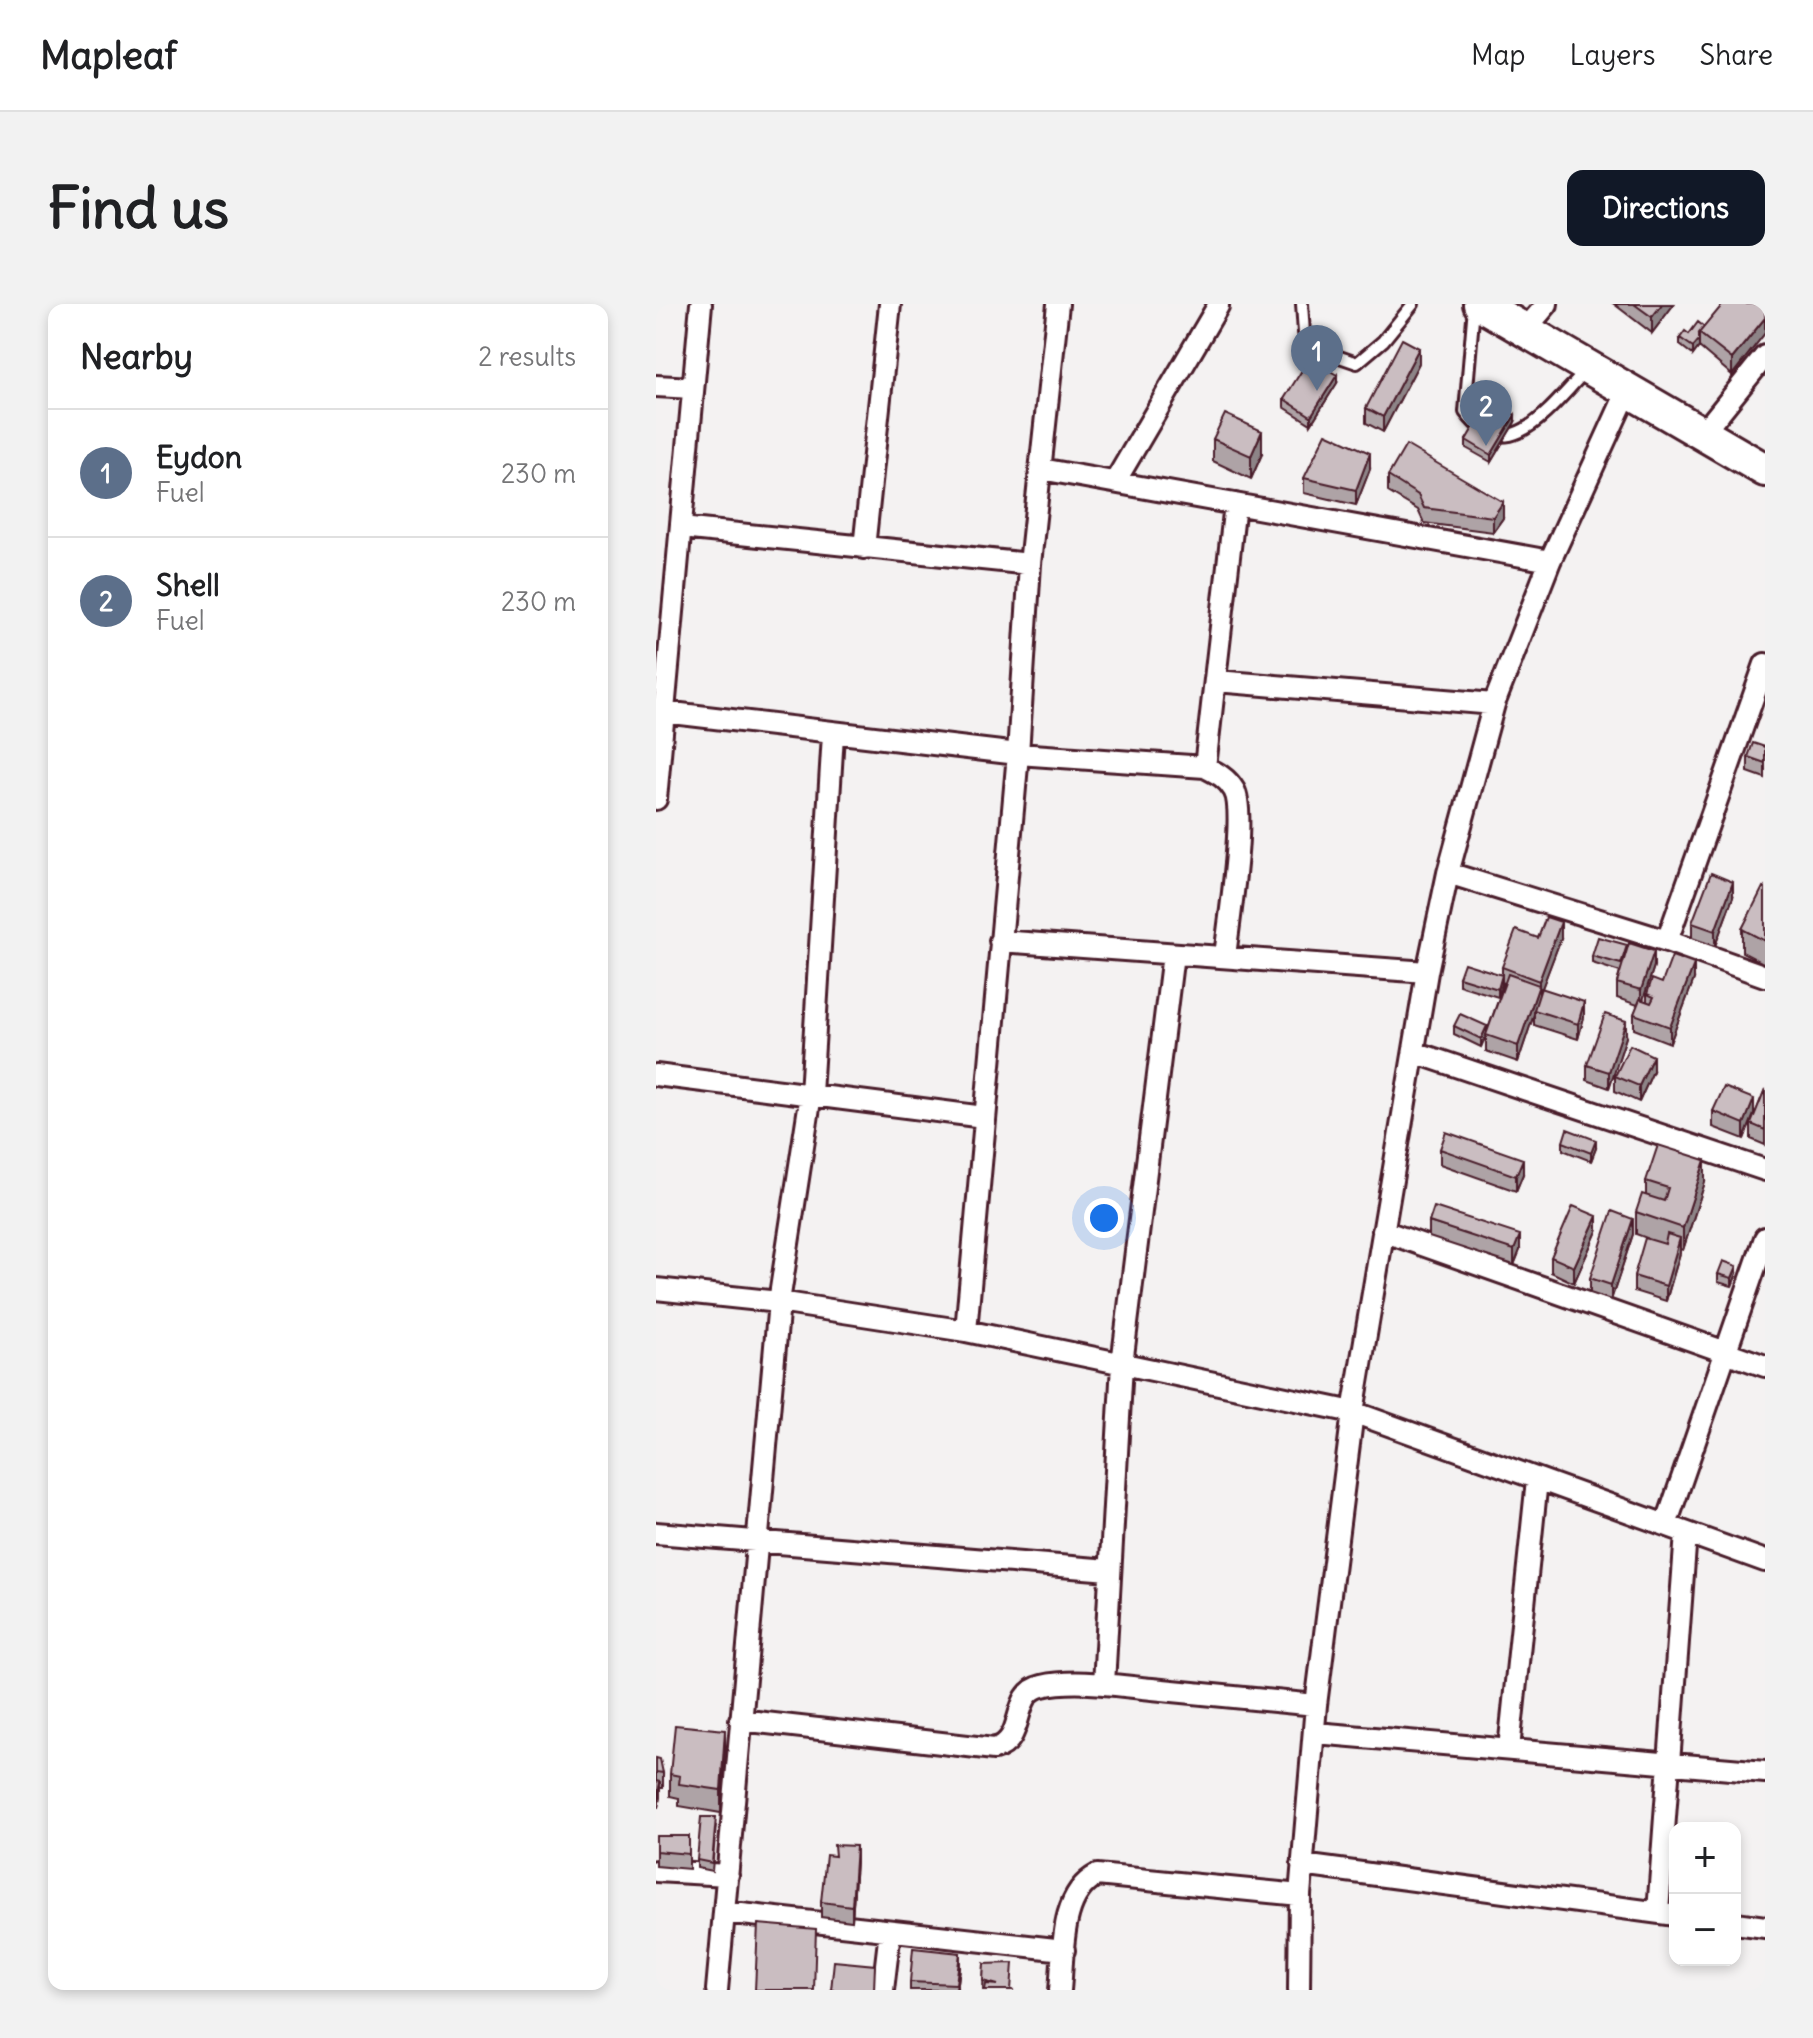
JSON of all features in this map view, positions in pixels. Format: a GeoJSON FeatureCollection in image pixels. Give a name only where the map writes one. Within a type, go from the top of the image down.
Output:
{"type":"FeatureCollection","features":[{"type":"Feature","properties":{"kind":"highway"},"geometry":{"type":"LineString","coordinates":[[1477,304],[1765,470]]}},
{"type":"Feature","properties":{"kind":"street"},"geometry":{"type":"LineString","coordinates":[[656,799],[664,712],[666,581],[681,528],[701,304]]}},
{"type":"Feature","properties":{"kind":"street"},"geometry":{"type":"LineString","coordinates":[[864,548],[890,304]]}},
{"type":"Feature","properties":{"kind":"street"},"geometry":{"type":"LineString","coordinates":[[966,1331],[1018,754],[1030,564],[1058,304]]}},
{"type":"Feature","properties":{"kind":"street"},"geometry":{"type":"LineString","coordinates":[[1525,330],[1547,304]]}},
{"type":"Feature","properties":{"kind":"street"},"geometry":{"type":"LineString","coordinates":[[1116,480],[1218,306]]}},
{"type":"Feature","properties":{"kind":"street"},"geometry":{"type":"LineString","coordinates":[[1703,433],[1765,356]]}},
{"type":"Feature","properties":{"kind":"street"},"geometry":{"type":"LineString","coordinates":[[656,386],[693,388]]}},
{"type":"Feature","properties":{"kind":"street"},"geometry":{"type":"LineString","coordinates":[[1299,1990],[1300,1895],[1316,1705],[1353,1412],[1427,972],[1448,873],[1494,704],[1550,561],[1628,390]]}},
{"type":"Feature","properties":{"kind":"street"},"geometry":{"type":"LineString","coordinates":[[1041,469],[1116,480],[1550,561]]}},
{"type":"Feature","properties":{"kind":"street"},"geometry":{"type":"LineString","coordinates":[[1205,767],[1235,504]]}},
{"type":"Feature","properties":{"kind":"street"},"geometry":{"type":"LineString","coordinates":[[681,528],[1030,564]]}},
{"type":"Feature","properties":{"kind":"street"},"geometry":{"type":"LineString","coordinates":[[1667,941],[1765,664]]}},
{"type":"Feature","properties":{"kind":"street"},"geometry":{"type":"LineString","coordinates":[[1216,681],[1494,704]]}},
{"type":"Feature","properties":{"kind":"street"},"geometry":{"type":"LineString","coordinates":[[664,712],[1018,754],[1205,767],[1224,776],[1236,792],[1239,816],[1225,957]]}},
{"type":"Feature","properties":{"kind":"street"},"geometry":{"type":"LineString","coordinates":[[717,1990],[779,1302],[811,1094],[833,734]]}},
{"type":"Feature","properties":{"kind":"street"},"geometry":{"type":"LineString","coordinates":[[1448,873],[1667,941],[1765,976]]}},
{"type":"Feature","properties":{"kind":"street"},"geometry":{"type":"LineString","coordinates":[[1000,941],[1427,972]]}},
{"type":"Feature","properties":{"kind":"street"},"geometry":{"type":"LineString","coordinates":[[1104,1684],[1122,1364],[1173,954]]}},
{"type":"Feature","properties":{"kind":"street"},"geometry":{"type":"LineString","coordinates":[[1414,1052],[1765,1170]]}},
{"type":"Feature","properties":{"kind":"street"},"geometry":{"type":"LineString","coordinates":[[656,1075],[984,1117]]}},
{"type":"Feature","properties":{"kind":"street"},"geometry":{"type":"LineString","coordinates":[[1383,1231],[1765,1366]]}},
{"type":"Feature","properties":{"kind":"street"},"geometry":{"type":"LineString","coordinates":[[1666,1525],[1765,1238]]}},
{"type":"Feature","properties":{"kind":"street"},"geometry":{"type":"LineString","coordinates":[[656,1289],[779,1302],[966,1331],[1353,1412],[1765,1561]]}},
{"type":"Feature","properties":{"kind":"street"},"geometry":{"type":"LineString","coordinates":[[1509,1749],[1537,1480]]}},
{"type":"Feature","properties":{"kind":"street"},"geometry":{"type":"LineString","coordinates":[[656,1533],[1109,1570]]}},
{"type":"Feature","properties":{"kind":"street"},"geometry":{"type":"LineString","coordinates":[[1302,1865],[1667,1914],[1669,1763],[1686,1533]]}},
{"type":"Feature","properties":{"kind":"street"},"geometry":{"type":"LineString","coordinates":[[740,1720],[994,1749],[1005,1746],[1013,1738],[1025,1698],[1033,1689],[1044,1685],[1104,1684],[1316,1705]]}},
{"type":"Feature","properties":{"kind":"street"},"geometry":{"type":"LineString","coordinates":[[1316,1733],[1765,1772]]}},
{"type":"Feature","properties":{"kind":"street"},"geometry":{"type":"LineString","coordinates":[[656,1871],[728,1875]]}},
{"type":"Feature","properties":{"kind":"street"},"geometry":{"type":"LineString","coordinates":[[1060,1990],[1072,1898],[1081,1883],[1097,1875],[1300,1895]]}},
{"type":"Feature","properties":{"kind":"street"},"geometry":{"type":"LineString","coordinates":[[724,1912],[1064,1950]]}},
{"type":"Feature","properties":{"kind":"street"},"geometry":{"type":"LineString","coordinates":[[1741,1924],[1765,1927]]}},
{"type":"Feature","properties":{"kind":"street"},"geometry":{"type":"LineString","coordinates":[[883,1990],[890,1931]]}},
{"type":"Feature","properties":{"kind":"lane"},"geometry":{"type":"LineString","coordinates":[[1302,304],[1304,333],[1328,353],[1357,363],[1383,341],[1413,304]]}},
{"type":"Feature","properties":{"kind":"lane"},"geometry":{"type":"LineString","coordinates":[[1477,304],[1465,412],[1475,426],[1510,438],[1524,433],[1589,368]]}},
{"type":"Feature","properties":{"kind":"building"},"geometry":{"type":"Polygon","coordinates":[[[1634,304],[1662,304],[1652,317],[1634,304]]]}},
{"type":"Feature","properties":{"kind":"building"},"geometry":{"type":"Polygon","coordinates":[[[1723,304],[1765,304],[1765,318],[1732,359],[1699,333],[1723,304]]]}},
{"type":"Feature","properties":{"kind":"building"},"geometry":{"type":"Polygon","coordinates":[[[1698,322],[1704,327],[1693,347],[1680,338],[1685,331],[1689,334],[1698,322]]]}},
{"type":"Feature","properties":{"kind":"building"},"geometry":{"type":"Polygon","coordinates":[[[1402,339],[1419,348],[1383,417],[1366,408],[1402,339]]]}},
{"type":"Feature","properties":{"kind":"building"},"geometry":{"type":"Polygon","coordinates":[[[1309,359],[1337,375],[1311,416],[1284,399],[1309,359]]]}},
{"type":"Feature","properties":{"kind":"building"},"geometry":{"type":"Polygon","coordinates":[[[1490,399],[1515,415],[1491,455],[1466,440],[1490,399]]]}},
{"type":"Feature","properties":{"kind":"building"},"geometry":{"type":"Polygon","coordinates":[[[1225,414],[1262,431],[1251,456],[1213,439],[1225,414]]]}},
{"type":"Feature","properties":{"kind":"building"},"geometry":{"type":"Polygon","coordinates":[[[1326,433],[1370,453],[1356,490],[1304,478],[1326,433]]]}},
{"type":"Feature","properties":{"kind":"building"},"geometry":{"type":"Polygon","coordinates":[[[1406,445],[1503,502],[1493,517],[1424,508],[1418,495],[1388,476],[1406,445]]]}},
{"type":"Feature","properties":{"kind":"building"},"geometry":{"type":"Polygon","coordinates":[[[1753,743],[1765,747],[1765,763],[1748,757],[1753,743]]]}},
{"type":"Feature","properties":{"kind":"building"},"geometry":{"type":"Polygon","coordinates":[[[1711,873],[1733,882],[1715,931],[1692,923],[1711,873]]]}},
{"type":"Feature","properties":{"kind":"building"},"geometry":{"type":"Polygon","coordinates":[[[1765,888],[1765,941],[1742,929],[1765,888]]]}},
{"type":"Feature","properties":{"kind":"building"},"geometry":{"type":"Polygon","coordinates":[[[1546,917],[1561,922],[1539,981],[1502,967],[1516,930],[1538,938],[1546,917]]]}},
{"type":"Feature","properties":{"kind":"building"},"geometry":{"type":"Polygon","coordinates":[[[1598,937],[1627,945],[1621,964],[1592,956],[1598,937]]]}},
{"type":"Feature","properties":{"kind":"building"},"geometry":{"type":"Polygon","coordinates":[[[1629,943],[1654,951],[1641,990],[1617,983],[1629,943]]]}},
{"type":"Feature","properties":{"kind":"building"},"geometry":{"type":"Polygon","coordinates":[[[1672,956],[1694,964],[1670,1027],[1634,1014],[1640,999],[1651,1003],[1654,997],[1647,994],[1652,979],[1662,983],[1672,956]]]}},
{"type":"Feature","properties":{"kind":"building"},"geometry":{"type":"Polygon","coordinates":[[[1464,963],[1502,975],[1498,989],[1459,977],[1464,963]]]}},
{"type":"Feature","properties":{"kind":"building"},"geometry":{"type":"Polygon","coordinates":[[[1508,974],[1539,985],[1518,1046],[1486,1035],[1508,974]]]}},
{"type":"Feature","properties":{"kind":"building"},"geometry":{"type":"Polygon","coordinates":[[[1541,988],[1584,1002],[1578,1024],[1534,1010],[1541,988]]]}},
{"type":"Feature","properties":{"kind":"building"},"geometry":{"type":"Polygon","coordinates":[[[1460,1014],[1487,1026],[1481,1039],[1454,1026],[1460,1014]]]}},
{"type":"Feature","properties":{"kind":"building"},"geometry":{"type":"Polygon","coordinates":[[[1605,1014],[1626,1021],[1609,1072],[1587,1065],[1605,1014]]]}},
{"type":"Feature","properties":{"kind":"building"},"geometry":{"type":"Polygon","coordinates":[[[1630,1045],[1653,1056],[1639,1086],[1615,1076],[1630,1045]]]}},
{"type":"Feature","properties":{"kind":"building"},"geometry":{"type":"Polygon","coordinates":[[[1724,1087],[1754,1099],[1744,1124],[1713,1111],[1724,1087]]]}},
{"type":"Feature","properties":{"kind":"building"},"geometry":{"type":"Polygon","coordinates":[[[1765,1089],[1765,1130],[1751,1124],[1765,1089]]]}},
{"type":"Feature","properties":{"kind":"building"},"geometry":{"type":"Polygon","coordinates":[[[1567,1129],[1596,1140],[1591,1153],[1563,1142],[1567,1129]]]}},
{"type":"Feature","properties":{"kind":"building"},"geometry":{"type":"Polygon","coordinates":[[[1446,1132],[1523,1159],[1516,1176],[1440,1149],[1446,1132]]]}},
{"type":"Feature","properties":{"kind":"building"},"geometry":{"type":"Polygon","coordinates":[[[1658,1145],[1705,1160],[1683,1228],[1636,1212],[1642,1194],[1664,1201],[1668,1188],[1646,1181],[1658,1145]]]}},
{"type":"Feature","properties":{"kind":"building"},"geometry":{"type":"Polygon","coordinates":[[[1573,1206],[1597,1216],[1574,1267],[1551,1257],[1573,1206]]]}},
{"type":"Feature","properties":{"kind":"building"},"geometry":{"type":"Polygon","coordinates":[[[1434,1207],[1520,1235],[1514,1250],[1429,1222],[1434,1207]]]}},
{"type":"Feature","properties":{"kind":"building"},"geometry":{"type":"Polygon","coordinates":[[[1612,1211],[1633,1219],[1611,1285],[1590,1278],[1612,1211]]]}},
{"type":"Feature","properties":{"kind":"building"},"geometry":{"type":"Polygon","coordinates":[[[1667,1234],[1680,1238],[1666,1286],[1634,1276],[1645,1238],[1665,1244],[1667,1234]]]}},
{"type":"Feature","properties":{"kind":"building"},"geometry":{"type":"Polygon","coordinates":[[[1723,1261],[1737,1266],[1732,1278],[1718,1274],[1723,1261]]]}},
{"type":"Feature","properties":{"kind":"building"},"geometry":{"type":"Polygon","coordinates":[[[675,1725],[725,1730],[721,1790],[679,1784],[680,1776],[670,1774],[675,1725]]]}},
{"type":"Feature","properties":{"kind":"building"},"geometry":{"type":"Polygon","coordinates":[[[656,1758],[660,1759],[663,1773],[656,1772],[656,1758]]]}},
{"type":"Feature","properties":{"kind":"building"},"geometry":{"type":"Polygon","coordinates":[[[701,1817],[716,1817],[712,1863],[697,1860],[701,1817]]]}},
{"type":"Feature","properties":{"kind":"building"},"geometry":{"type":"Polygon","coordinates":[[[656,1836],[689,1836],[689,1854],[656,1851],[656,1836]]]}},
{"type":"Feature","properties":{"kind":"building"},"geometry":{"type":"Polygon","coordinates":[[[834,1845],[856,1846],[852,1906],[821,1902],[826,1855],[835,1856],[834,1845]]]}},
{"type":"Feature","properties":{"kind":"building"},"geometry":{"type":"Polygon","coordinates":[[[758,1924],[816,1929],[814,1990],[755,1990],[758,1924]]]}},
{"type":"Feature","properties":{"kind":"building"},"geometry":{"type":"Polygon","coordinates":[[[913,1948],[960,1953],[956,1984],[910,1982],[913,1948]]]}},
{"type":"Feature","properties":{"kind":"building"},"geometry":{"type":"Polygon","coordinates":[[[834,1961],[875,1965],[874,1990],[831,1990],[834,1961]]]}},
{"type":"Feature","properties":{"kind":"building"},"geometry":{"type":"Polygon","coordinates":[[[1013,1963],[1011,1990],[985,1990],[986,1984],[998,1985],[983,1981],[984,1964],[1013,1963]]]}},
{"type":"Feature","properties":{"kind":"place","name":"Eydon"},"geometry":{"type":"Point","coordinates":[1317,391]}},
{"type":"Feature","properties":{"kind":"place","name":"Shell"},"geometry":{"type":"Point","coordinates":[1486,446]}}]}
